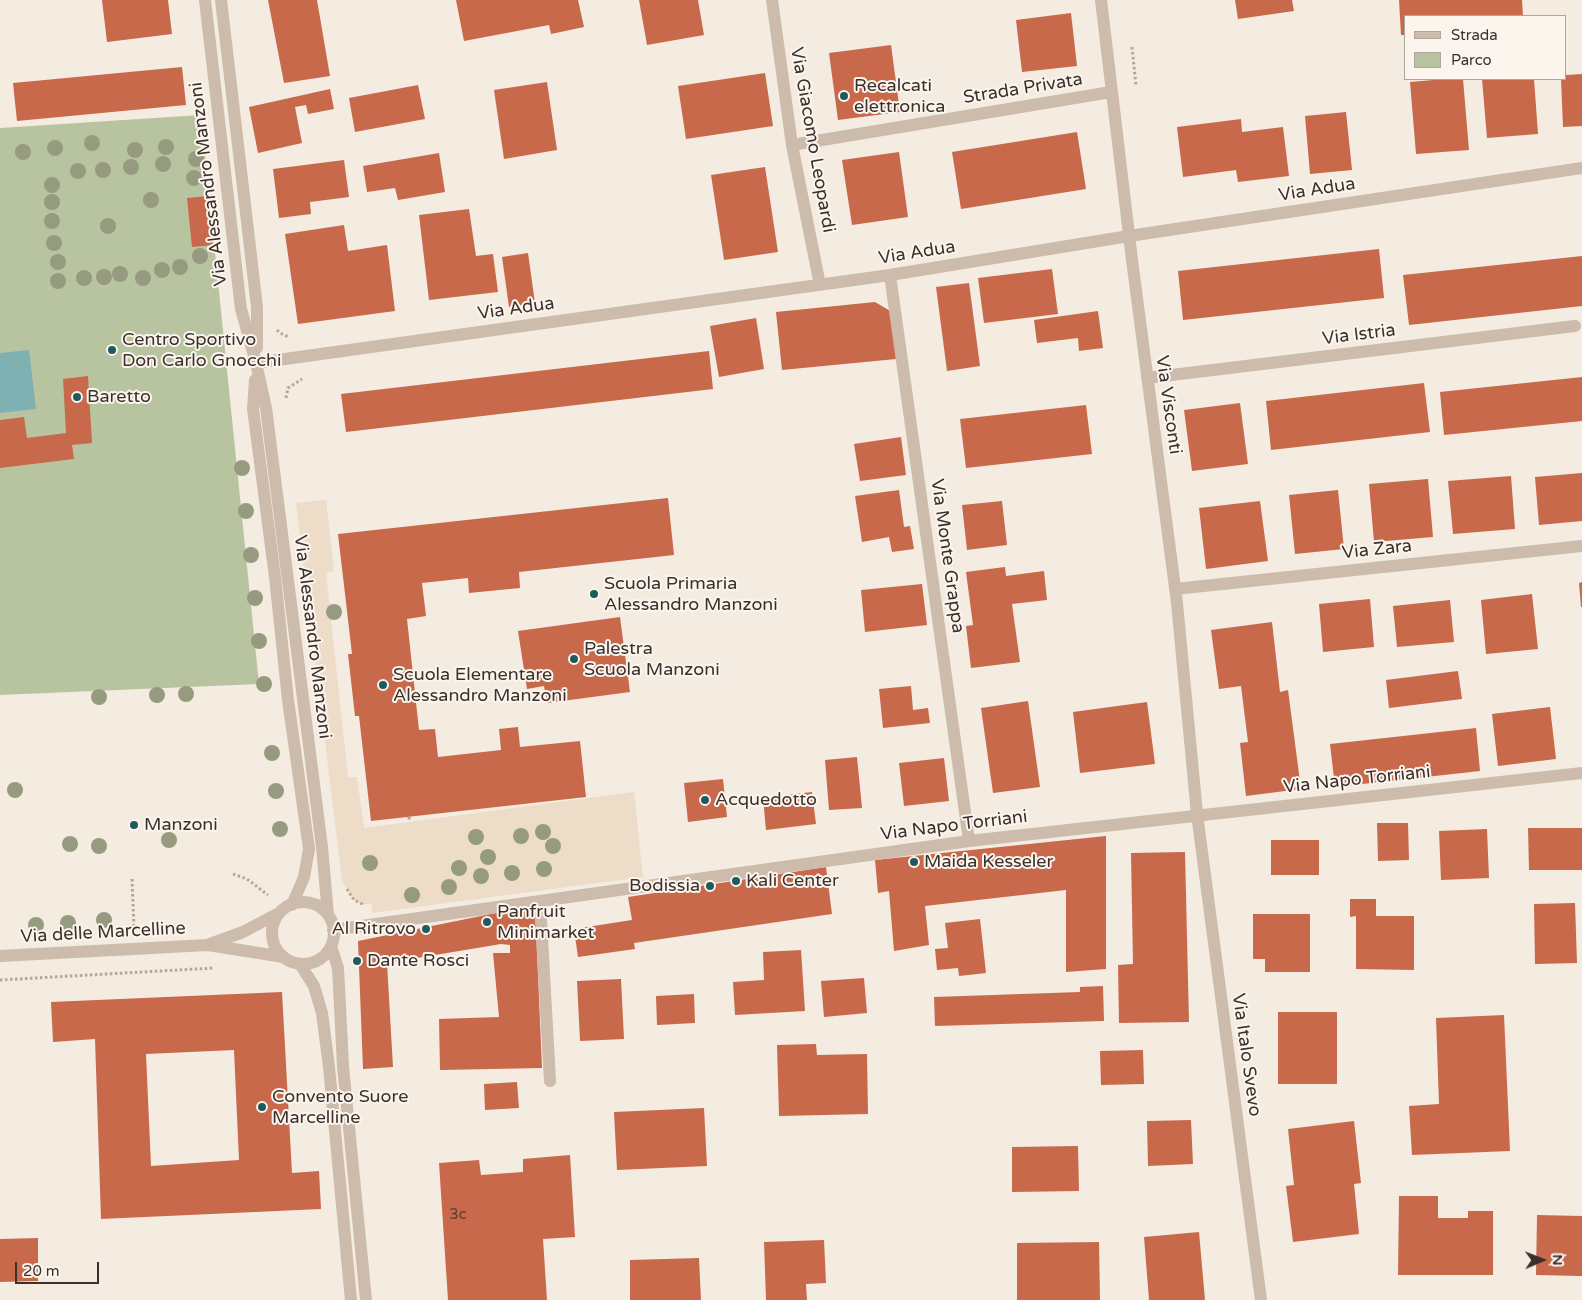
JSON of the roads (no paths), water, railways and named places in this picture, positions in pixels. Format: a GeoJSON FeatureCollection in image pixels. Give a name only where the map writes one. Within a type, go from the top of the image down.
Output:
{"type":"FeatureCollection","features":[{"type":"Feature","properties":{"kind":"street","name":"Via Alessandro Manzoni"},"geometry":{"type":"LineString","coordinates":[[205,0],[241,309],[266,408],[322,847],[328,916]]}},
{"type":"Feature","properties":{"kind":"street","name":"Via Alessandro Manzoni"},"geometry":{"type":"LineString","coordinates":[[221,0],[257,308],[254,409],[288,700],[310,848],[304,877],[292,905]]}},
{"type":"Feature","properties":{"kind":"street","name":"Via Giacomo Leopardi"},"geometry":{"type":"LineString","coordinates":[[772,0],[792,145],[820,285]]}},
{"type":"Feature","properties":{"kind":"street","name":"Via Visconti"},"geometry":{"type":"LineString","coordinates":[[1101,0],[1129,236],[1175,589],[1197,814]]}},
{"type":"Feature","properties":{"kind":"street","name":"Strada Privata"},"geometry":{"type":"LineString","coordinates":[[792,145],[1112,92]]}},
{"type":"Feature","properties":{"kind":"street","name":"Via Adua"},"geometry":{"type":"LineString","coordinates":[[256,363],[890,275],[1129,236],[1582,168]]}},
{"type":"Feature","properties":{"kind":"street","name":"Via Monte Grappa"},"geometry":{"type":"LineString","coordinates":[[890,275],[969,841]]}},
{"type":"Feature","properties":{"kind":"street","name":"Via Istria"},"geometry":{"type":"LineString","coordinates":[[1147,378],[1575,326]]}},
{"type":"Feature","properties":{"kind":"street","name":"Via Zara"},"geometry":{"type":"LineString","coordinates":[[1175,589],[1582,546]]}},
{"type":"Feature","properties":{"kind":"street","name":"Via Napo Torriani"},"geometry":{"type":"LineString","coordinates":[[333,930],[969,841],[1197,814],[1582,773]]}},
{"type":"Feature","properties":{"kind":"street","name":"Via Italo Svevo"},"geometry":{"type":"LineString","coordinates":[[1197,814],[1261,1300]]}},
{"type":"Feature","properties":{"kind":"street"},"geometry":{"type":"LineString","coordinates":[[540,902],[550,1081]]}},
{"type":"Feature","properties":{"kind":"street"},"geometry":{"type":"LineString","coordinates":[[310,903],[321,908],[328,916],[333,930],[334,935],[331,946],[319,959],[312,962],[300,964],[292,962],[284,957],[276,946],[272,934],[274,923],[280,913],[292,905],[310,903]]}},
{"type":"Feature","properties":{"kind":"street","name":"Via delle Marcelline"},"geometry":{"type":"LineString","coordinates":[[208,945],[243,932],[280,913]]}},
{"type":"Feature","properties":{"kind":"street","name":"Via delle Marcelline"},"geometry":{"type":"LineString","coordinates":[[0,956],[208,945],[284,957]]}},
{"type":"Feature","properties":{"kind":"street"},"geometry":{"type":"LineString","coordinates":[[331,946],[338,968],[344,1066],[366,1300]]}},
{"type":"Feature","properties":{"kind":"street"},"geometry":{"type":"LineString","coordinates":[[300,964],[314,986],[322,1013],[330,1077],[351,1300]]}},
{"type":"Feature","properties":{"kind":"water"},"geometry":{"type":"Polygon","coordinates":[[[29,350],[36,409],[0,413],[0,353],[29,350]]]}},
{"type":"Feature","properties":{"kind":"place","name":"Recalcati elettronica"},"geometry":{"type":"Point","coordinates":[844,96]}},
{"type":"Feature","properties":{"kind":"place","name":"Centro Sportivo Don Carlo Gnocchi"},"geometry":{"type":"Point","coordinates":[112,350]}},
{"type":"Feature","properties":{"kind":"place","name":"Baretto"},"geometry":{"type":"Point","coordinates":[77,397]}},
{"type":"Feature","properties":{"kind":"place","name":"Scuola Primaria Alessandro Manzoni"},"geometry":{"type":"Point","coordinates":[594,594]}},
{"type":"Feature","properties":{"kind":"place","name":"Palestra Scuola Manzoni"},"geometry":{"type":"Point","coordinates":[574,659]}},
{"type":"Feature","properties":{"kind":"place","name":"Scuola Elementare Alessandro Manzoni"},"geometry":{"type":"Point","coordinates":[383,685]}},
{"type":"Feature","properties":{"kind":"place","name":"Acquedotto"},"geometry":{"type":"Point","coordinates":[705,800]}},
{"type":"Feature","properties":{"kind":"place","name":"Manzoni"},"geometry":{"type":"Point","coordinates":[134,825]}},
{"type":"Feature","properties":{"kind":"place","name":"Maida Kesseler"},"geometry":{"type":"Point","coordinates":[914,862]}},
{"type":"Feature","properties":{"kind":"place","name":"Kali Center"},"geometry":{"type":"Point","coordinates":[736,881]}},
{"type":"Feature","properties":{"kind":"place","name":"Bodissia"},"geometry":{"type":"Point","coordinates":[710,886]}},
{"type":"Feature","properties":{"kind":"place","name":"Panfruit Minimarket"},"geometry":{"type":"Point","coordinates":[487,922]}},
{"type":"Feature","properties":{"kind":"place","name":"Al Ritrovo"},"geometry":{"type":"Point","coordinates":[426,929]}},
{"type":"Feature","properties":{"kind":"place","name":"Dante Rosci"},"geometry":{"type":"Point","coordinates":[357,961]}},
{"type":"Feature","properties":{"kind":"place","name":"Convento Suore Marcelline"},"geometry":{"type":"Point","coordinates":[262,1107]}}]}
